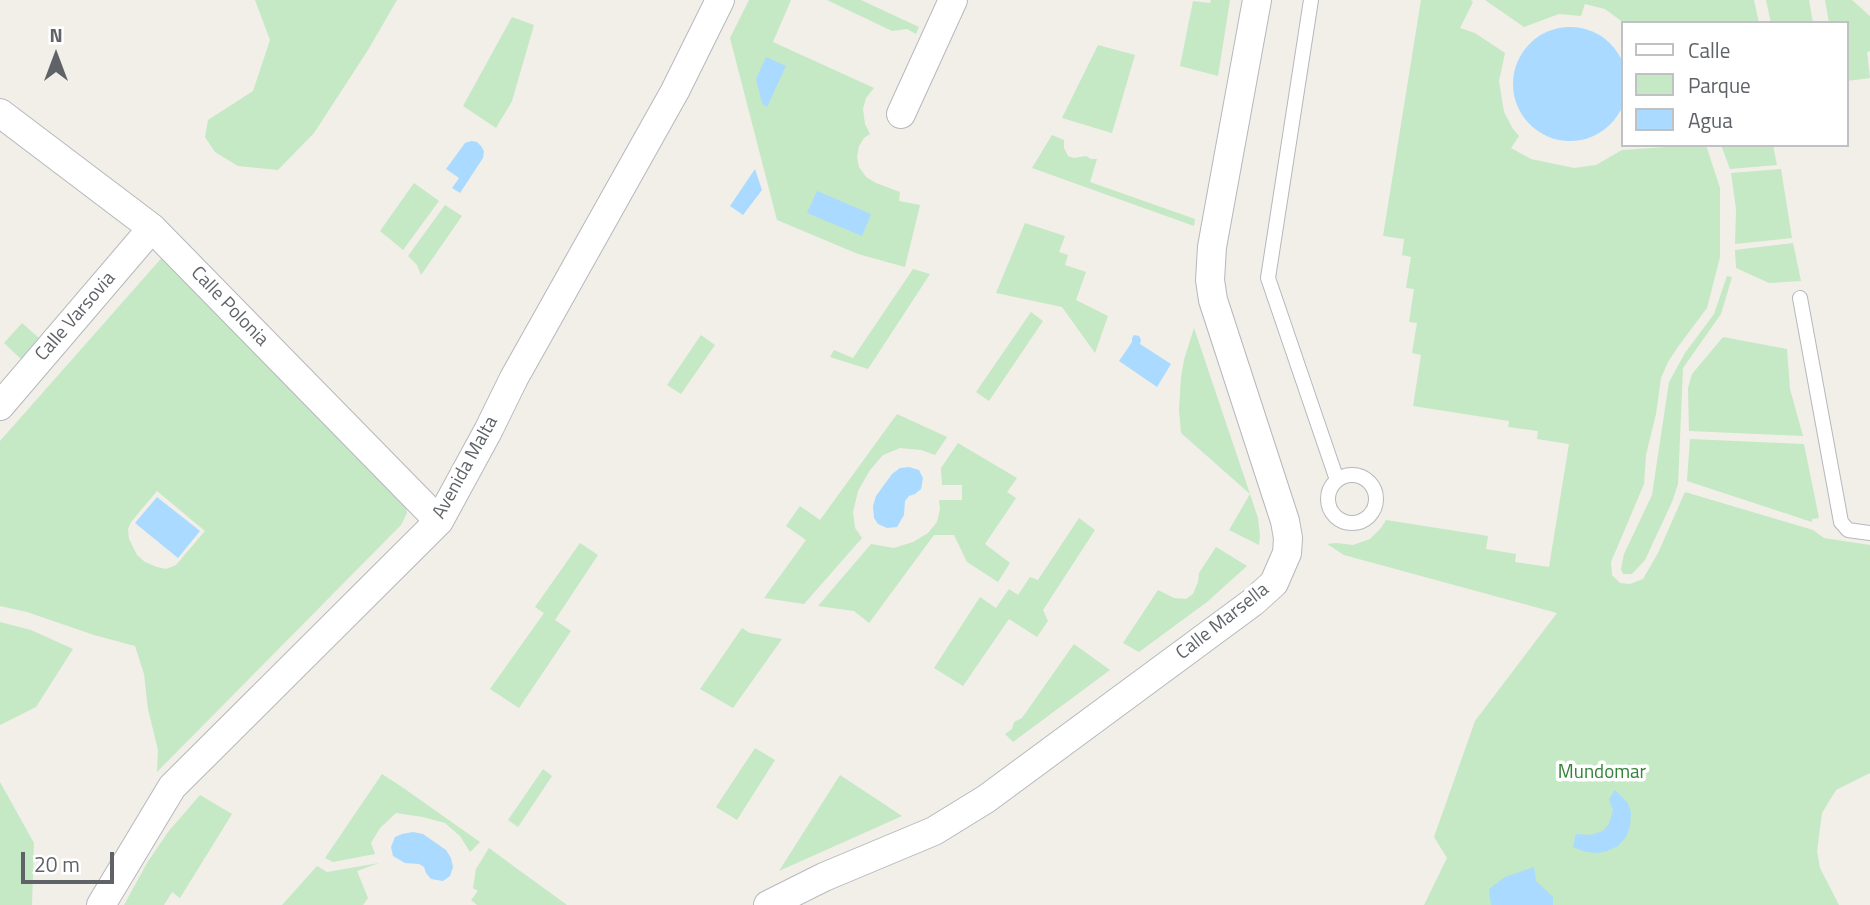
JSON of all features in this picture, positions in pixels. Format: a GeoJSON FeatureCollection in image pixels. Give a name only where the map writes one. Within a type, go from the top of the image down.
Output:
{"type":"FeatureCollection","features":[{"type":"Feature","properties":{"kind":"street","name":"Avenida Malta"},"geometry":{"type":"LineString","coordinates":[[101,905],[172,787],[439,521],[514,378],[675,91],[720,0]]}},
{"type":"Feature","properties":{"kind":"street"},"geometry":{"type":"LineString","coordinates":[[901,114],[953,0]]}},
{"type":"Feature","properties":{"kind":"street","name":"Calle Marsella"},"geometry":{"type":"LineString","coordinates":[[768,905],[824,877],[934,831],[986,799],[1253,602],[1274,583],[1287,553],[1285,521],[1213,300],[1210,265],[1257,0]]}},
{"type":"Feature","properties":{"kind":"street","name":"Calle Polonia"},"geometry":{"type":"LineString","coordinates":[[0,113],[152,228],[439,521]]}},
{"type":"Feature","properties":{"kind":"street","name":"Calle Varsovia"},"geometry":{"type":"LineString","coordinates":[[0,406],[152,228]]}},
{"type":"Feature","properties":{"kind":"lane"},"geometry":{"type":"LineString","coordinates":[[1311,0],[1268,278],[1337,480]]}},
{"type":"Feature","properties":{"kind":"lane"},"geometry":{"type":"LineString","coordinates":[[1800,298],[1840,522],[1848,530],[1870,533]]}},
{"type":"Feature","properties":{"kind":"green space"},"geometry":{"type":"Polygon","coordinates":[[[255,0],[397,0],[314,133],[278,170],[238,166],[215,152],[205,137],[208,120],[253,91],[270,40],[255,0]]]}},
{"type":"Feature","properties":{"kind":"green space"},"geometry":{"type":"Polygon","coordinates":[[[749,0],[791,0],[773,42],[874,88],[866,98],[863,109],[865,124],[870,134],[859,146],[857,157],[859,167],[866,177],[900,192],[899,201],[920,205],[905,267],[858,254],[777,220],[730,38],[749,0]]]}},
{"type":"Feature","properties":{"kind":"green space"},"geometry":{"type":"Polygon","coordinates":[[[827,0],[861,0],[919,27],[916,34],[907,29],[892,31],[827,0]]]}},
{"type":"Feature","properties":{"kind":"green space"},"geometry":{"type":"Polygon","coordinates":[[[1211,0],[1230,0],[1218,76],[1180,66],[1193,1],[1210,3],[1211,0]]]}},
{"type":"Feature","properties":{"kind":"green space","name":"Mundomar"},"geometry":{"type":"Polygon","coordinates":[[[1421,0],[1473,2],[1460,28],[1475,33],[1505,53],[1499,81],[1504,112],[1519,136],[1511,148],[1531,159],[1574,168],[1596,165],[1622,150],[1707,147],[1720,188],[1720,257],[1707,308],[1677,348],[1661,378],[1646,455],[1644,484],[1611,562],[1612,575],[1620,583],[1630,584],[1643,579],[1658,553],[1685,492],[1813,530],[1824,538],[1870,545],[1870,773],[1836,790],[1822,813],[1817,851],[1820,868],[1839,905],[1424,905],[1447,858],[1434,837],[1475,721],[1557,613],[1344,555],[1327,544],[1353,545],[1370,539],[1386,520],[1488,536],[1486,549],[1516,554],[1515,562],[1549,567],[1569,444],[1537,439],[1538,431],[1508,427],[1509,421],[1413,406],[1421,355],[1412,353],[1417,323],[1409,322],[1414,289],[1406,288],[1411,257],[1402,255],[1404,239],[1383,236],[1421,0]]]}},
{"type":"Feature","properties":{"kind":"green space"},"geometry":{"type":"Polygon","coordinates":[[[1485,0],[1754,0],[1759,21],[1622,22],[1605,9],[1585,4],[1581,16],[1559,14],[1524,27],[1485,0]]]}},
{"type":"Feature","properties":{"kind":"green space"},"geometry":{"type":"Polygon","coordinates":[[[1766,0],[1809,0],[1813,21],[1771,21],[1766,0]]]}},
{"type":"Feature","properties":{"kind":"green space"},"geometry":{"type":"Polygon","coordinates":[[[1825,0],[1852,0],[1870,16],[1870,51],[1867,52],[1870,78],[1849,81],[1849,21],[1829,21],[1825,0]]]}},
{"type":"Feature","properties":{"kind":"green space"},"geometry":{"type":"Polygon","coordinates":[[[512,17],[534,25],[512,101],[496,128],[463,106],[512,17]]]}},
{"type":"Feature","properties":{"kind":"green space"},"geometry":{"type":"Polygon","coordinates":[[[1098,45],[1135,55],[1112,133],[1062,118],[1098,45]]]}},
{"type":"Feature","properties":{"kind":"green space"},"geometry":{"type":"Polygon","coordinates":[[[1052,135],[1064,140],[1068,156],[1097,159],[1090,182],[1195,219],[1194,226],[1032,168],[1052,135]]]}},
{"type":"Feature","properties":{"kind":"green space"},"geometry":{"type":"Polygon","coordinates":[[[1722,147],[1773,147],[1777,165],[1730,169],[1722,147]]]}},
{"type":"Feature","properties":{"kind":"green space"},"geometry":{"type":"Polygon","coordinates":[[[1781,169],[1792,238],[1735,244],[1736,209],[1731,173],[1781,169]]]}},
{"type":"Feature","properties":{"kind":"green space"},"geometry":{"type":"Polygon","coordinates":[[[414,183],[439,201],[403,250],[380,231],[414,183]]]}},
{"type":"Feature","properties":{"kind":"green space"},"geometry":{"type":"Polygon","coordinates":[[[445,205],[462,216],[421,275],[417,265],[408,256],[445,205]]]}},
{"type":"Feature","properties":{"kind":"green space"},"geometry":{"type":"Polygon","coordinates":[[[1025,223],[1065,236],[1059,252],[1068,255],[1065,265],[1086,272],[1076,300],[1108,316],[1095,353],[1062,307],[996,293],[1025,223]]]}},
{"type":"Feature","properties":{"kind":"green space"},"geometry":{"type":"Polygon","coordinates":[[[1793,243],[1801,281],[1769,283],[1736,268],[1735,250],[1793,243]]]}},
{"type":"Feature","properties":{"kind":"green space"},"geometry":{"type":"Polygon","coordinates":[[[166,253],[406,507],[407,513],[401,525],[157,772],[158,750],[148,709],[144,674],[135,646],[0,606],[0,441],[166,253]],[[157,491],[128,529],[129,539],[137,555],[145,562],[166,569],[176,565],[205,531],[157,491]]]}},
{"type":"Feature","properties":{"kind":"green space"},"geometry":{"type":"Polygon","coordinates":[[[913,269],[930,274],[868,369],[830,357],[834,350],[853,358],[913,269]]]}},
{"type":"Feature","properties":{"kind":"green space"},"geometry":{"type":"Polygon","coordinates":[[[1727,276],[1732,277],[1721,314],[1683,368],[1678,484],[1672,502],[1645,560],[1632,574],[1623,574],[1621,569],[1624,554],[1652,495],[1669,382],[1685,353],[1714,314],[1727,276]]]}},
{"type":"Feature","properties":{"kind":"green space"},"geometry":{"type":"Polygon","coordinates":[[[1031,312],[1043,321],[989,401],[976,392],[1031,312]]]}},
{"type":"Feature","properties":{"kind":"green space"},"geometry":{"type":"Polygon","coordinates":[[[22,323],[39,338],[21,359],[4,343],[22,323]]]}},
{"type":"Feature","properties":{"kind":"green space"},"geometry":{"type":"Polygon","coordinates":[[[1194,328],[1250,494],[1181,433],[1181,377],[1194,328]]]}},
{"type":"Feature","properties":{"kind":"green space"},"geometry":{"type":"Polygon","coordinates":[[[701,335],[715,345],[681,394],[667,385],[701,335]]]}},
{"type":"Feature","properties":{"kind":"green space"},"geometry":{"type":"Polygon","coordinates":[[[1723,337],[1787,349],[1790,389],[1803,436],[1689,431],[1688,388],[1692,374],[1723,337]]]}},
{"type":"Feature","properties":{"kind":"green space"},"geometry":{"type":"Polygon","coordinates":[[[897,414],[947,437],[935,455],[921,450],[900,448],[883,455],[870,470],[858,491],[853,512],[855,528],[862,538],[804,604],[764,598],[806,540],[786,526],[800,506],[820,520],[897,414]]]}},
{"type":"Feature","properties":{"kind":"green space"},"geometry":{"type":"Polygon","coordinates":[[[1690,439],[1804,444],[1819,518],[1812,519],[1812,522],[1687,481],[1690,439]]]}},
{"type":"Feature","properties":{"kind":"green space"},"geometry":{"type":"Polygon","coordinates":[[[958,443],[1017,478],[1007,492],[1016,498],[985,544],[1010,563],[998,582],[967,562],[954,535],[934,535],[869,623],[854,611],[818,606],[871,544],[894,548],[913,542],[928,533],[937,522],[939,500],[962,500],[962,485],[942,485],[941,468],[958,443]]]}},
{"type":"Feature","properties":{"kind":"green space"},"geometry":{"type":"Polygon","coordinates":[[[1250,494],[1258,518],[1259,545],[1229,530],[1250,494]]]}},
{"type":"Feature","properties":{"kind":"green space"},"geometry":{"type":"Polygon","coordinates":[[[1079,518],[1095,530],[1043,610],[1048,621],[1037,637],[1009,619],[963,686],[934,668],[980,597],[996,608],[1009,589],[1018,595],[1030,577],[1038,580],[1079,518]]]}},
{"type":"Feature","properties":{"kind":"green space"},"geometry":{"type":"Polygon","coordinates":[[[580,543],[598,555],[555,620],[571,631],[519,708],[490,689],[544,613],[535,607],[580,543]]]}},
{"type":"Feature","properties":{"kind":"green space"},"geometry":{"type":"Polygon","coordinates":[[[1216,547],[1247,566],[1207,602],[1139,652],[1123,643],[1158,590],[1174,598],[1186,599],[1193,594],[1199,573],[1216,547]]]}},
{"type":"Feature","properties":{"kind":"green space"},"geometry":{"type":"Polygon","coordinates":[[[0,622],[31,630],[73,649],[36,707],[0,725],[0,622]]]}},
{"type":"Feature","properties":{"kind":"green space"},"geometry":{"type":"Polygon","coordinates":[[[742,628],[750,633],[782,639],[733,708],[700,689],[742,628]]]}},
{"type":"Feature","properties":{"kind":"green space"},"geometry":{"type":"Polygon","coordinates":[[[1074,644],[1110,670],[1013,742],[1005,734],[1012,729],[1014,722],[1022,718],[1074,644]]]}},
{"type":"Feature","properties":{"kind":"green space"},"geometry":{"type":"Polygon","coordinates":[[[755,748],[775,760],[737,820],[716,807],[755,748]]]}},
{"type":"Feature","properties":{"kind":"green space"},"geometry":{"type":"Polygon","coordinates":[[[543,769],[552,776],[518,827],[508,820],[543,769]]]}},
{"type":"Feature","properties":{"kind":"green space"},"geometry":{"type":"Polygon","coordinates":[[[382,774],[480,842],[470,852],[460,836],[445,823],[396,813],[380,828],[371,843],[375,854],[333,862],[325,858],[382,774]]]}},
{"type":"Feature","properties":{"kind":"green space"},"geometry":{"type":"Polygon","coordinates":[[[840,775],[902,816],[779,871],[840,775]]]}},
{"type":"Feature","properties":{"kind":"green space"},"geometry":{"type":"Polygon","coordinates":[[[0,782],[34,843],[32,905],[0,905],[0,782]]]}},
{"type":"Feature","properties":{"kind":"green space"},"geometry":{"type":"Polygon","coordinates":[[[200,795],[232,814],[180,898],[172,892],[164,905],[124,905],[168,832],[200,795]]]}},
{"type":"Feature","properties":{"kind":"green space"},"geometry":{"type":"Polygon","coordinates":[[[489,848],[567,905],[477,905],[471,900],[478,891],[473,888],[476,869],[489,848]]]}},
{"type":"Feature","properties":{"kind":"green space"},"geometry":{"type":"Polygon","coordinates":[[[379,863],[357,871],[368,898],[363,905],[282,905],[317,866],[327,872],[379,863]]]}},
{"type":"Feature","properties":{"kind":"water"},"geometry":{"type":"Polygon","coordinates":[[[1559,28],[1581,28],[1602,36],[1622,60],[1622,108],[1611,125],[1602,132],[1581,140],[1559,140],[1538,132],[1522,116],[1514,95],[1514,73],[1522,52],[1538,36],[1559,28]]]}},
{"type":"Feature","properties":{"kind":"water"},"geometry":{"type":"Polygon","coordinates":[[[766,57],[786,66],[767,107],[762,103],[756,79],[766,57]]]}},
{"type":"Feature","properties":{"kind":"water"},"geometry":{"type":"Polygon","coordinates":[[[471,141],[481,146],[484,151],[483,158],[460,193],[452,188],[459,178],[446,169],[465,143],[471,141]]]}},
{"type":"Feature","properties":{"kind":"water"},"geometry":{"type":"Polygon","coordinates":[[[755,169],[762,190],[743,215],[730,206],[755,169]]]}},
{"type":"Feature","properties":{"kind":"water"},"geometry":{"type":"Polygon","coordinates":[[[817,191],[871,214],[862,236],[807,213],[817,191]]]}},
{"type":"Feature","properties":{"kind":"water"},"geometry":{"type":"Polygon","coordinates":[[[1134,335],[1139,336],[1140,344],[1171,364],[1157,387],[1119,361],[1134,335]]]}},
{"type":"Feature","properties":{"kind":"water"},"geometry":{"type":"Polygon","coordinates":[[[900,468],[919,470],[923,478],[921,489],[905,501],[904,515],[897,527],[887,528],[878,524],[874,518],[873,506],[876,496],[892,474],[900,468]]]}},
{"type":"Feature","properties":{"kind":"water"},"geometry":{"type":"Polygon","coordinates":[[[157,497],[200,531],[178,558],[135,523],[157,497]]]}},
{"type":"Feature","properties":{"kind":"water"},"geometry":{"type":"Polygon","coordinates":[[[1615,790],[1628,803],[1631,813],[1626,837],[1618,846],[1598,853],[1573,847],[1576,834],[1590,835],[1603,831],[1609,824],[1613,810],[1609,799],[1615,790]]]}},
{"type":"Feature","properties":{"kind":"water"},"geometry":{"type":"Polygon","coordinates":[[[413,832],[423,834],[446,850],[453,867],[450,876],[443,881],[431,879],[424,867],[405,863],[393,856],[391,847],[395,837],[413,832]]]}},
{"type":"Feature","properties":{"kind":"water"},"geometry":{"type":"Polygon","coordinates":[[[1534,867],[1536,881],[1553,897],[1553,905],[1491,905],[1489,889],[1505,877],[1534,867]]]}}]}
